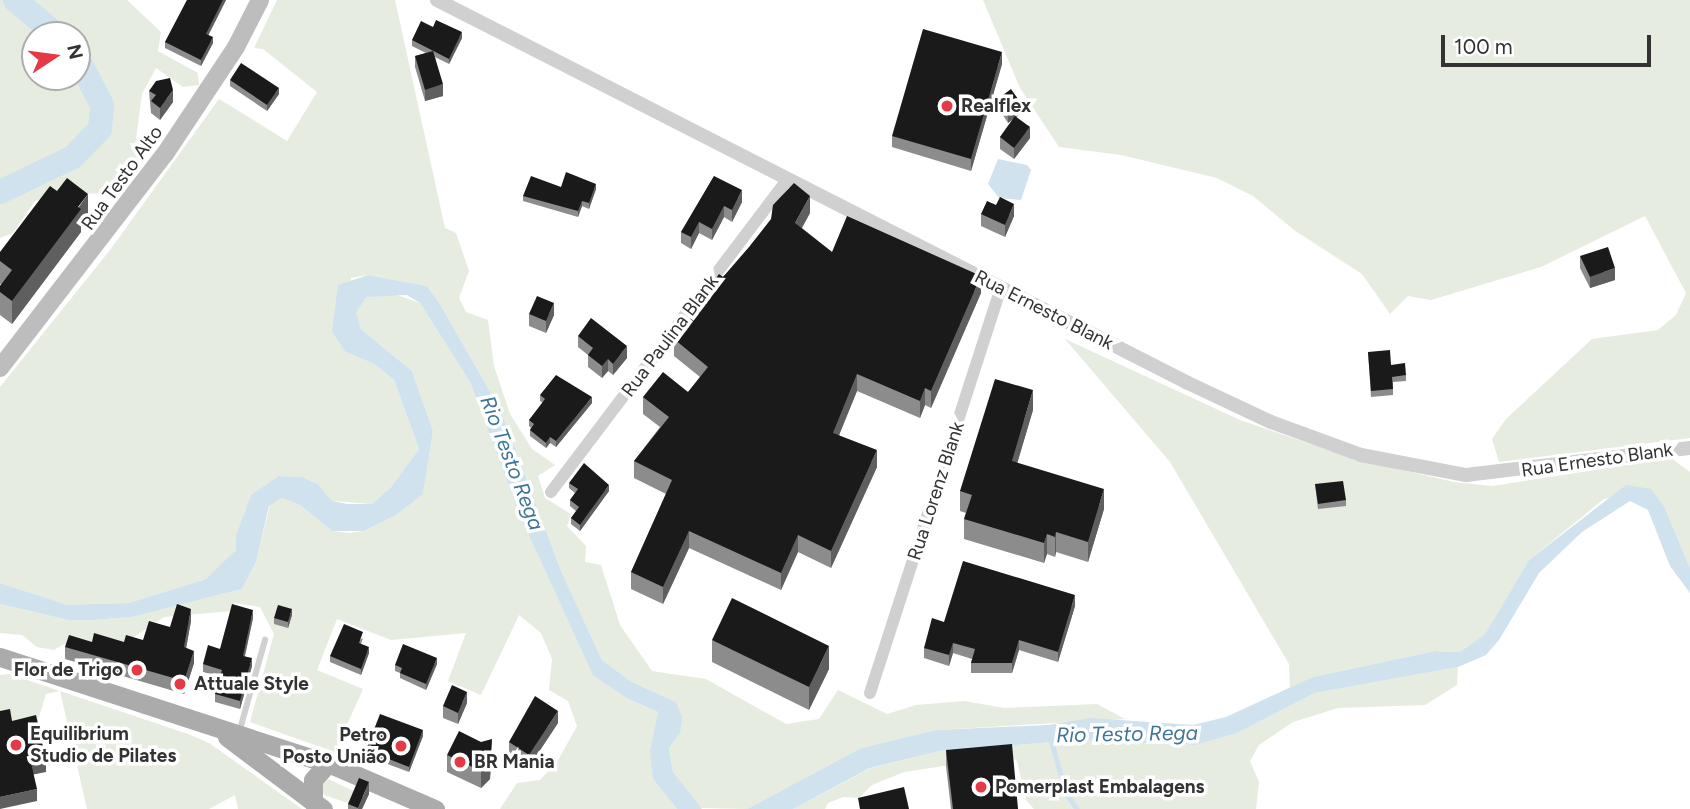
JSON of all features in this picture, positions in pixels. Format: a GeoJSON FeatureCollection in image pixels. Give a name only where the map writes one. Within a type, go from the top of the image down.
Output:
{"type":"FeatureCollection","features":[{"type":"Feature","properties":{"kind":"main road","name":"Rua Testo Alto"},"geometry":{"type":"LineString","coordinates":[[0,368],[165,155],[222,70],[260,0]]}},
{"type":"Feature","properties":{"kind":"main road"},"geometry":{"type":"LineString","coordinates":[[0,657],[327,764],[411,803],[435,809]]}},
{"type":"Feature","properties":{"kind":"main road"},"geometry":{"type":"LineString","coordinates":[[0,666],[20,663]]}},
{"type":"Feature","properties":{"kind":"main road"},"geometry":{"type":"LineString","coordinates":[[215,727],[317,807]]}},
{"type":"Feature","properties":{"kind":"main road"},"geometry":{"type":"LineString","coordinates":[[317,807],[313,780],[327,764]]}},
{"type":"Feature","properties":{"kind":"street","name":"Rua Ernesto Blank"},"geometry":{"type":"LineString","coordinates":[[437,0],[1228,402],[1310,437],[1399,465],[1484,475],[1690,448]]}},
{"type":"Feature","properties":{"kind":"street","name":"Rua Paulina Blank"},"geometry":{"type":"LineString","coordinates":[[551,492],[789,179]]}},
{"type":"Feature","properties":{"kind":"street","name":"Rua Lorenz Blank"},"geometry":{"type":"LineString","coordinates":[[870,693],[1002,288]]}},
{"type":"Feature","properties":{"kind":"lane"},"geometry":{"type":"LineString","coordinates":[[238,735],[265,640]]}},
{"type":"Feature","properties":{"kind":"shaded area"},"geometry":{"type":"Polygon","coordinates":[[[0,0],[127,0],[161,32],[158,51],[198,73],[199,85],[183,87],[156,68],[142,94],[136,139],[149,150],[116,193],[60,194],[35,201],[13,233],[0,238],[0,0]]]}},
{"type":"Feature","properties":{"kind":"shaded area"},"geometry":{"type":"Polygon","coordinates":[[[277,0],[395,0],[445,228],[456,233],[469,271],[459,298],[466,312],[488,320],[494,366],[510,414],[532,449],[555,465],[538,476],[545,498],[571,514],[567,526],[586,546],[585,562],[601,565],[620,625],[652,671],[706,679],[786,724],[819,719],[838,690],[887,714],[916,705],[964,701],[1004,708],[1097,704],[1125,719],[936,730],[861,748],[747,809],[699,808],[673,772],[669,748],[680,733],[676,702],[632,682],[602,660],[562,573],[500,409],[440,304],[427,286],[368,275],[351,278],[346,352],[374,364],[394,380],[419,449],[391,487],[372,504],[332,501],[318,484],[302,477],[279,476],[245,510],[236,550],[206,579],[129,603],[68,605],[0,583],[0,387],[110,250],[219,99],[287,141],[317,92],[263,49],[254,48],[277,0]]]}},
{"type":"Feature","properties":{"kind":"shaded area"},"geometry":{"type":"Polygon","coordinates":[[[983,0],[1690,0],[1690,438],[1499,462],[1492,439],[1506,419],[1592,339],[1658,330],[1676,315],[1686,293],[1645,216],[1541,267],[1431,300],[1408,296],[1390,314],[1362,274],[1294,230],[1253,196],[1217,178],[1121,155],[1059,147],[1020,88],[983,0]]]}},
{"type":"Feature","properties":{"kind":"shaded area"},"geometry":{"type":"Polygon","coordinates":[[[391,293],[420,303],[470,382],[520,516],[593,674],[628,699],[658,712],[653,779],[677,809],[500,809],[517,783],[540,780],[557,762],[577,726],[568,701],[549,690],[552,659],[541,633],[519,615],[481,695],[448,681],[466,633],[391,640],[337,619],[317,670],[363,689],[335,752],[250,722],[274,634],[260,607],[235,603],[231,611],[164,617],[125,643],[64,644],[54,650],[37,647],[22,635],[0,633],[0,604],[68,620],[92,620],[132,617],[242,589],[256,562],[270,505],[282,498],[300,505],[332,531],[350,533],[364,531],[396,515],[423,493],[433,431],[412,371],[361,329],[355,313],[366,297],[391,293]]]}},
{"type":"Feature","properties":{"kind":"shaded area"},"geometry":{"type":"Polygon","coordinates":[[[1065,339],[1240,420],[1351,458],[1454,482],[1492,486],[1671,458],[1690,472],[1690,568],[1664,506],[1651,489],[1604,499],[1529,560],[1485,634],[1460,652],[1435,651],[1313,677],[1290,688],[1289,664],[1170,462],[1065,339]]]}},
{"type":"Feature","properties":{"kind":"shaded area"},"geometry":{"type":"Polygon","coordinates":[[[1458,667],[1457,685],[1425,705],[1338,708],[1293,722],[1259,745],[1250,761],[1259,782],[1256,809],[1034,809],[1026,800],[1017,761],[1011,756],[904,772],[872,785],[859,798],[843,797],[828,803],[825,809],[793,809],[871,768],[940,751],[1078,740],[1196,745],[1237,733],[1315,693],[1458,667]]]}},
{"type":"Feature","properties":{"kind":"shaded area"},"geometry":{"type":"Polygon","coordinates":[[[9,674],[60,691],[46,694],[36,727],[0,722],[0,675],[9,674]]]}},
{"type":"Feature","properties":{"kind":"shaded area"},"geometry":{"type":"Polygon","coordinates":[[[60,691],[209,743],[302,809],[238,809],[235,795],[209,809],[87,809],[60,691]]]}},
{"type":"Feature","properties":{"kind":"shaded area"},"geometry":{"type":"Polygon","coordinates":[[[328,779],[356,792],[351,804],[324,795],[322,786],[328,779]]]}},
{"type":"Feature","properties":{"kind":"water"},"geometry":{"type":"Polygon","coordinates":[[[998,159],[1027,165],[1031,170],[1021,200],[999,198],[988,184],[998,159]]]}},
{"type":"Feature","properties":{"kind":"water","name":"Rio Testo Rega"},"geometry":{"type":"Polygon","coordinates":[[[368,275],[427,286],[440,304],[500,409],[562,573],[602,660],[632,682],[676,702],[682,717],[680,733],[669,748],[673,772],[702,809],[677,809],[653,779],[650,751],[658,712],[628,699],[593,675],[520,516],[470,382],[420,303],[407,295],[366,297],[356,313],[361,329],[412,371],[433,431],[423,494],[396,515],[364,531],[332,531],[300,505],[282,498],[269,506],[256,562],[242,589],[132,617],[68,620],[0,604],[0,583],[68,605],[129,603],[206,579],[236,550],[236,536],[251,495],[279,476],[302,477],[318,484],[332,501],[372,504],[391,487],[419,449],[394,380],[374,364],[346,352],[332,332],[338,285],[368,275]]]}},
{"type":"Feature","properties":{"kind":"water","name":"Rio Testo Rega"},"geometry":{"type":"Polygon","coordinates":[[[1626,485],[1651,489],[1664,506],[1690,568],[1690,593],[1670,566],[1648,510],[1630,501],[1582,532],[1539,573],[1499,640],[1486,655],[1458,667],[1315,693],[1237,733],[1196,745],[1078,740],[940,751],[870,768],[793,809],[747,809],[861,748],[936,730],[1048,725],[1091,718],[1193,725],[1226,717],[1313,677],[1435,651],[1460,652],[1485,634],[1529,560],[1626,485]]]}},
{"type":"Feature","properties":{"kind":"building"},"geometry":{"type":"Polygon","coordinates":[[[187,0],[223,0],[206,34],[213,37],[201,60],[165,42],[187,0]]]}},
{"type":"Feature","properties":{"kind":"building"},"geometry":{"type":"Polygon","coordinates":[[[436,20],[462,32],[449,59],[412,40],[421,21],[433,27],[436,20]]]}},
{"type":"Feature","properties":{"kind":"building","name":"Realflex"},"geometry":{"type":"Polygon","coordinates":[[[923,29],[1002,52],[971,159],[892,136],[923,29]]]}},
{"type":"Feature","properties":{"kind":"building"},"geometry":{"type":"Polygon","coordinates":[[[433,51],[443,84],[425,90],[415,56],[433,51]]]}},
{"type":"Feature","properties":{"kind":"building"},"geometry":{"type":"Polygon","coordinates":[[[241,63],[279,88],[267,105],[230,80],[241,63]]]}},
{"type":"Feature","properties":{"kind":"building"},"geometry":{"type":"Polygon","coordinates":[[[170,78],[173,90],[160,108],[151,101],[156,95],[149,91],[156,81],[170,78]]]}},
{"type":"Feature","properties":{"kind":"building"},"geometry":{"type":"Polygon","coordinates":[[[1011,89],[1020,102],[1008,111],[999,98],[1011,89]]]}},
{"type":"Feature","properties":{"kind":"building"},"geometry":{"type":"Polygon","coordinates":[[[1015,116],[1030,127],[1014,148],[1000,137],[1015,116]]]}},
{"type":"Feature","properties":{"kind":"building"},"geometry":{"type":"Polygon","coordinates":[[[566,172],[596,184],[589,203],[582,201],[578,211],[523,196],[531,176],[561,187],[566,172]]]}},
{"type":"Feature","properties":{"kind":"building"},"geometry":{"type":"Polygon","coordinates":[[[714,176],[742,190],[732,210],[724,206],[712,229],[699,222],[691,237],[681,232],[714,176]]]}},
{"type":"Feature","properties":{"kind":"building"},"geometry":{"type":"Polygon","coordinates":[[[67,178],[88,194],[78,207],[81,209],[12,301],[0,292],[0,286],[12,270],[0,261],[0,252],[50,186],[57,191],[67,178]]]}},
{"type":"Feature","properties":{"kind":"building"},"geometry":{"type":"Polygon","coordinates":[[[794,183],[810,196],[795,223],[832,252],[847,216],[981,276],[931,391],[925,388],[920,401],[857,374],[833,433],[877,450],[831,551],[798,535],[781,573],[689,531],[663,587],[631,572],[672,480],[634,461],[669,417],[643,397],[663,372],[688,392],[708,367],[674,339],[715,288],[711,285],[719,274],[723,277],[749,247],[771,219],[773,205],[794,183]]]}},
{"type":"Feature","properties":{"kind":"building"},"geometry":{"type":"Polygon","coordinates":[[[1000,197],[1014,204],[1005,225],[981,214],[987,201],[996,205],[1000,197]]]}},
{"type":"Feature","properties":{"kind":"building"},"geometry":{"type":"Polygon","coordinates":[[[1608,247],[1615,268],[1590,277],[1580,256],[1608,247]]]}},
{"type":"Feature","properties":{"kind":"building"},"geometry":{"type":"Polygon","coordinates":[[[537,296],[554,303],[546,321],[529,314],[537,296]]]}},
{"type":"Feature","properties":{"kind":"building"},"geometry":{"type":"Polygon","coordinates":[[[591,318],[627,346],[613,364],[608,359],[602,366],[588,355],[593,348],[578,336],[591,318]]]}},
{"type":"Feature","properties":{"kind":"building"},"geometry":{"type":"Polygon","coordinates":[[[1390,350],[1391,365],[1405,363],[1406,375],[1392,377],[1393,389],[1371,391],[1368,352],[1390,350]]]}},
{"type":"Feature","properties":{"kind":"building"},"geometry":{"type":"Polygon","coordinates":[[[556,375],[592,397],[556,441],[550,437],[546,443],[530,430],[534,424],[529,420],[545,399],[540,395],[556,375]]]}},
{"type":"Feature","properties":{"kind":"building"},"geometry":{"type":"Polygon","coordinates":[[[995,379],[1033,390],[1012,461],[1104,489],[1088,542],[1056,532],[1055,537],[1047,534],[1044,543],[964,519],[972,495],[960,491],[995,379]]]}},
{"type":"Feature","properties":{"kind":"building"},"geometry":{"type":"Polygon","coordinates":[[[584,463],[609,485],[580,525],[571,518],[579,507],[570,500],[578,489],[569,483],[584,463]]]}},
{"type":"Feature","properties":{"kind":"building"},"geometry":{"type":"Polygon","coordinates":[[[1343,481],[1346,500],[1318,504],[1315,484],[1343,481]]]}},
{"type":"Feature","properties":{"kind":"building"},"geometry":{"type":"Polygon","coordinates":[[[963,561],[1075,595],[1058,652],[1019,640],[1012,663],[971,663],[975,649],[953,643],[949,655],[924,648],[932,618],[944,622],[963,561]]]}},
{"type":"Feature","properties":{"kind":"building"},"geometry":{"type":"Polygon","coordinates":[[[732,598],[829,646],[809,687],[712,640],[732,598]]]}},
{"type":"Feature","properties":{"kind":"building"},"geometry":{"type":"Polygon","coordinates":[[[177,604],[191,609],[184,647],[194,651],[184,681],[65,647],[69,635],[92,642],[94,633],[124,642],[126,635],[143,640],[149,621],[170,627],[177,604]]]}},
{"type":"Feature","properties":{"kind":"building"},"geometry":{"type":"Polygon","coordinates":[[[232,604],[253,610],[243,656],[252,658],[240,701],[215,694],[222,670],[203,664],[208,645],[220,649],[232,604]]]}},
{"type":"Feature","properties":{"kind":"building"},"geometry":{"type":"Polygon","coordinates":[[[278,605],[292,609],[288,622],[274,618],[278,605]]]}},
{"type":"Feature","properties":{"kind":"building"},"geometry":{"type":"Polygon","coordinates":[[[344,624],[363,632],[359,643],[369,647],[361,669],[330,656],[344,624]]]}},
{"type":"Feature","properties":{"kind":"building"},"geometry":{"type":"Polygon","coordinates":[[[403,644],[437,658],[426,684],[400,673],[402,668],[395,665],[403,644]]]}},
{"type":"Feature","properties":{"kind":"building"},"geometry":{"type":"Polygon","coordinates":[[[452,685],[467,692],[458,713],[443,706],[452,685]]]}},
{"type":"Feature","properties":{"kind":"building"},"geometry":{"type":"Polygon","coordinates":[[[535,696],[558,711],[529,755],[509,742],[535,696]]]}},
{"type":"Feature","properties":{"kind":"building"},"geometry":{"type":"Polygon","coordinates":[[[10,709],[12,721],[36,715],[46,760],[31,763],[37,789],[0,797],[0,711],[10,709]]]}},
{"type":"Feature","properties":{"kind":"building"},"geometry":{"type":"Polygon","coordinates":[[[380,714],[423,730],[409,767],[366,750],[380,714]]]}},
{"type":"Feature","properties":{"kind":"building"},"geometry":{"type":"Polygon","coordinates":[[[459,731],[481,742],[492,739],[490,762],[481,771],[447,755],[459,731]]]}},
{"type":"Feature","properties":{"kind":"building","name":"Pomerplast Embalagens"},"geometry":{"type":"Polygon","coordinates":[[[1012,744],[1018,809],[953,809],[946,750],[1012,744]]]}},
{"type":"Feature","properties":{"kind":"building"},"geometry":{"type":"Polygon","coordinates":[[[359,778],[369,782],[358,808],[348,804],[359,778]]]}},
{"type":"Feature","properties":{"kind":"building"},"geometry":{"type":"Polygon","coordinates":[[[904,787],[909,809],[860,809],[858,798],[904,787]]]}},
{"type":"Feature","properties":{"kind":"waterway"},"geometry":{"type":"LineString","coordinates":[[15,0],[40,21]]}},
{"type":"Feature","properties":{"kind":"waterway"},"geometry":{"type":"LineString","coordinates":[[0,192],[73,157],[100,129],[102,105],[91,84]]}},
{"type":"Feature","properties":{"kind":"waterway","name":"Rio Testo Rega"},"geometry":{"type":"LineString","coordinates":[[1051,739],[1066,793],[1077,809]]}},
{"type":"Feature","properties":{"kind":"place","name":"Realflex"},"geometry":{"type":"Point","coordinates":[947,106]}},
{"type":"Feature","properties":{"kind":"place","name":"Flor de Trigo"},"geometry":{"type":"Point","coordinates":[137,670]}},
{"type":"Feature","properties":{"kind":"place","name":"Attuale Style"},"geometry":{"type":"Point","coordinates":[180,684]}},
{"type":"Feature","properties":{"kind":"place","name":"Equilibrium Studio de Pilates"},"geometry":{"type":"Point","coordinates":[16,745]}},
{"type":"Feature","properties":{"kind":"place","name":"Petro Posto União"},"geometry":{"type":"Point","coordinates":[401,746]}},
{"type":"Feature","properties":{"kind":"place","name":"BR Mania"},"geometry":{"type":"Point","coordinates":[460,762]}},
{"type":"Feature","properties":{"kind":"place","name":"Pomerplast Embalagens"},"geometry":{"type":"Point","coordinates":[981,787]}}]}
